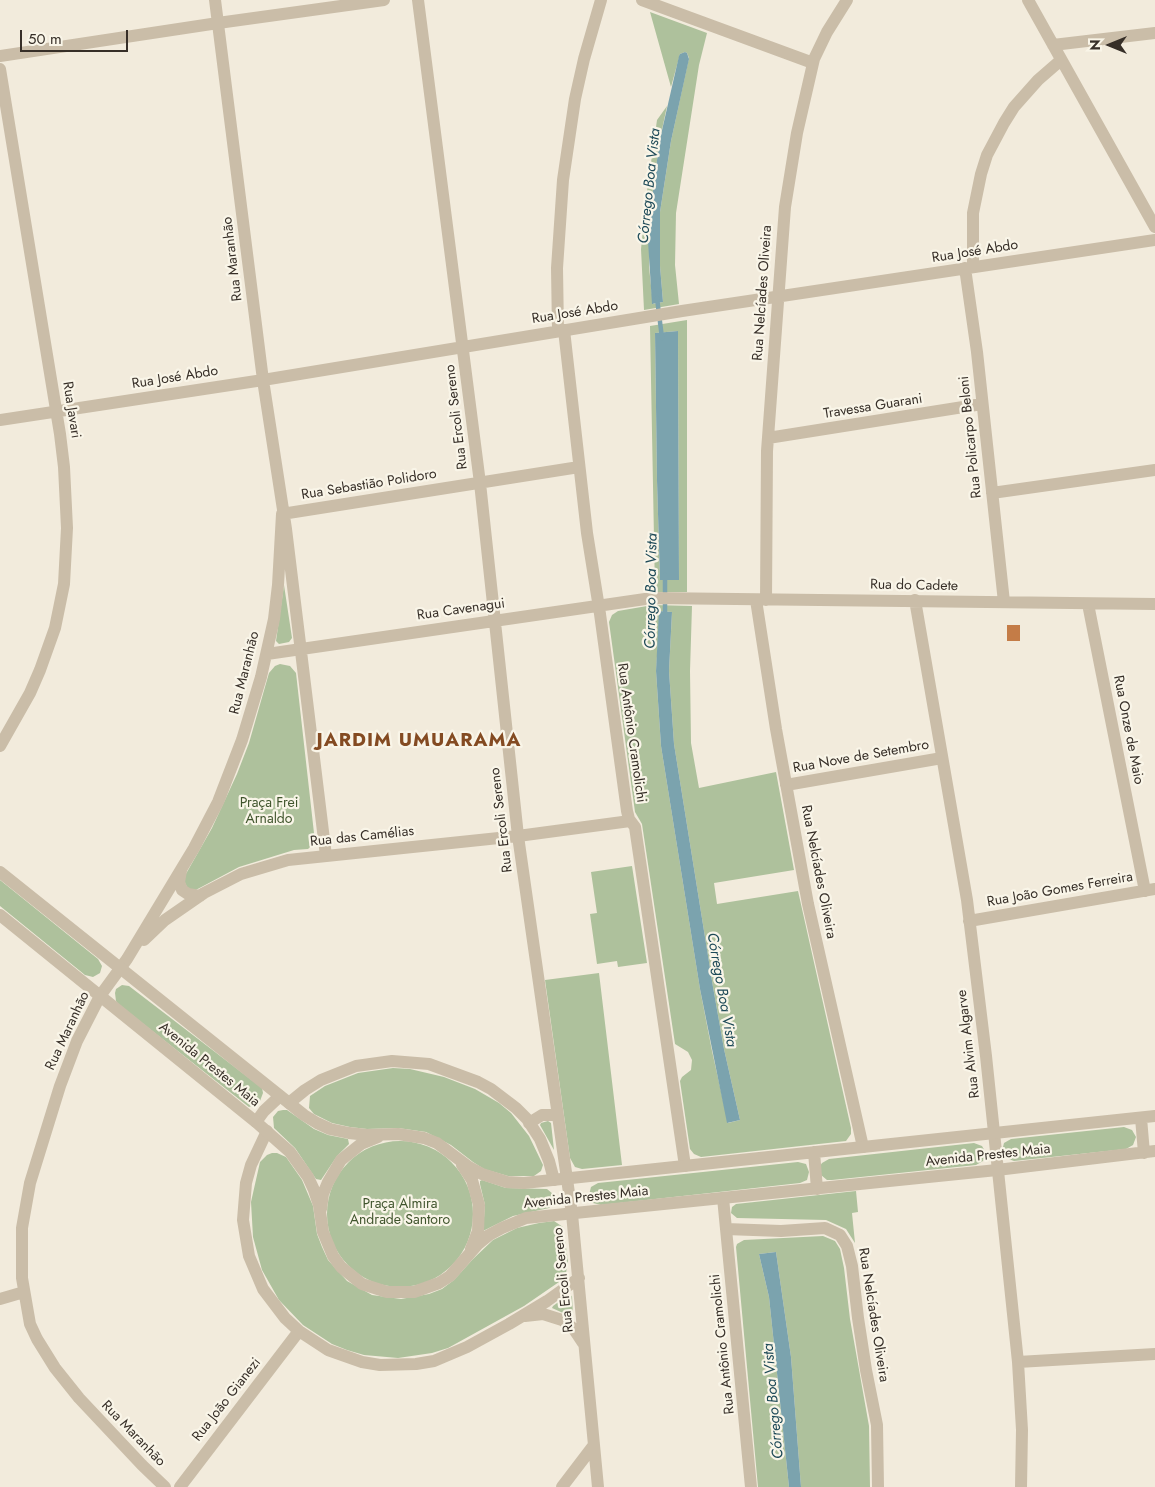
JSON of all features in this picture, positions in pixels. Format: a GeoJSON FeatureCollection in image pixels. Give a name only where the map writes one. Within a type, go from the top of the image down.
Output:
{"type":"FeatureCollection","features":[{"type":"Feature","properties":{"kind":"street","name":"Rua Maranhão"},"geometry":{"type":"LineString","coordinates":[[215,0],[263,380],[282,514],[286,529],[326,856]]}},
{"type":"Feature","properties":{"kind":"street"},"geometry":{"type":"LineString","coordinates":[[0,56],[384,0]]}},
{"type":"Feature","properties":{"kind":"street","name":"Rua Ercoli Sereno"},"geometry":{"type":"LineString","coordinates":[[418,0],[464,347],[496,620],[518,836],[558,1117],[560,1179],[572,1214],[598,1487]]}},
{"type":"Feature","properties":{"kind":"street","name":"Rua Antônio Cramolichi"},"geometry":{"type":"LineString","coordinates":[[600,0],[575,99],[563,180],[558,260],[561,330],[627,811],[634,827],[685,1166]]}},
{"type":"Feature","properties":{"kind":"street"},"geometry":{"type":"LineString","coordinates":[[642,0],[813,64]]}},
{"type":"Feature","properties":{"kind":"street","name":"Rua Nelcíades Oliveira"},"geometry":{"type":"LineString","coordinates":[[847,0],[827,32],[813,64],[790,170],[782,244],[768,438],[761,600],[786,785],[808,904],[863,1147]]}},
{"type":"Feature","properties":{"kind":"street"},"geometry":{"type":"LineString","coordinates":[[1028,0],[1155,227]]}},
{"type":"Feature","properties":{"kind":"street"},"geometry":{"type":"LineString","coordinates":[[1053,45],[1155,33]]}},
{"type":"Feature","properties":{"kind":"street","name":"Rua Policarpo Beloni"},"geometry":{"type":"LineString","coordinates":[[1004,602],[969,268],[973,213],[987,155],[1004,122],[1038,80],[1061,60]]}},
{"type":"Feature","properties":{"kind":"street","name":"Rua Javari"},"geometry":{"type":"LineString","coordinates":[[0,69],[56,412],[63,459],[66,500],[64,584],[55,628],[40,670],[19,715],[0,746]]}},
{"type":"Feature","properties":{"kind":"street","name":"Rua José Abdo"},"geometry":{"type":"LineString","coordinates":[[0,420],[263,380],[682,311],[1155,240]]}},
{"type":"Feature","properties":{"kind":"street","name":"Travessa Guarani"},"geometry":{"type":"LineString","coordinates":[[768,438],[982,404]]}},
{"type":"Feature","properties":{"kind":"street","name":"Rua Sebastião Polidoro"},"geometry":{"type":"LineString","coordinates":[[282,514],[579,467]]}},
{"type":"Feature","properties":{"kind":"street"},"geometry":{"type":"LineString","coordinates":[[992,493],[1155,470]]}},
{"type":"Feature","properties":{"kind":"street","name":"Rua Maranhão"},"geometry":{"type":"LineString","coordinates":[[165,1487],[142,1466],[92,1413],[55,1368],[30,1324],[24,1292],[20,1244],[30,1182],[65,1070],[77,1041],[100,996],[123,964],[182,868],[206,825],[231,772],[252,709],[267,654],[274,619],[282,514]]}},
{"type":"Feature","properties":{"kind":"street","name":"Rua Cavenagui"},"geometry":{"type":"LineString","coordinates":[[267,654],[598,605],[652,598],[666,599]]}},
{"type":"Feature","properties":{"kind":"street","name":"Rua do Cadete"},"geometry":{"type":"LineString","coordinates":[[666,599],[915,600],[1155,604]]}},
{"type":"Feature","properties":{"kind":"street","name":"Rua Alvim Algarve"},"geometry":{"type":"LineString","coordinates":[[915,600],[970,921],[995,1133],[997,1170],[1018,1362],[1022,1430],[1020,1487]]}},
{"type":"Feature","properties":{"kind":"street","name":"Rua Onze de Maio"},"geometry":{"type":"LineString","coordinates":[[1088,604],[1150,890]]}},
{"type":"Feature","properties":{"kind":"street","name":"Rua Nove de Setembro"},"geometry":{"type":"LineString","coordinates":[[786,785],[942,758]]}},
{"type":"Feature","properties":{"kind":"street","name":"Rua das Camélias"},"geometry":{"type":"LineString","coordinates":[[123,964],[165,920],[222,883],[261,867],[288,860],[518,836],[630,821]]}},
{"type":"Feature","properties":{"kind":"street"},"geometry":{"type":"LineString","coordinates":[[182,868],[180,882],[182,890],[188,894],[200,896]]}},
{"type":"Feature","properties":{"kind":"street","name":"Avenida Prestes Maia"},"geometry":{"type":"LineString","coordinates":[[0,872],[123,964],[304,1115],[330,1129],[367,1135],[398,1134],[424,1138],[436,1142],[482,1174],[507,1182],[524,1183],[1155,1116]]}},
{"type":"Feature","properties":{"kind":"street","name":"Rua João Gomes Ferreira"},"geometry":{"type":"LineString","coordinates":[[970,921],[1150,890]]}},
{"type":"Feature","properties":{"kind":"street","name":"Avenida Prestes Maia"},"geometry":{"type":"LineString","coordinates":[[0,915],[256,1122],[290,1152],[304,1171],[314,1190],[327,1244],[342,1267],[362,1284],[388,1292],[414,1292],[439,1283],[460,1266],[469,1254],[489,1235],[515,1222],[538,1216],[818,1189],[1150,1152]]}},
{"type":"Feature","properties":{"kind":"street"},"geometry":{"type":"LineString","coordinates":[[256,1122],[264,1111],[347,1068],[374,1062],[411,1061],[446,1070],[491,1089],[516,1108],[529,1123],[544,1146],[560,1179]]}},
{"type":"Feature","properties":{"kind":"street"},"geometry":{"type":"LineString","coordinates":[[529,1123],[542,1115],[558,1117]]}},
{"type":"Feature","properties":{"kind":"street"},"geometry":{"type":"LineString","coordinates":[[1141,1118],[1150,1152]]}},
{"type":"Feature","properties":{"kind":"street"},"geometry":{"type":"LineString","coordinates":[[267,1131],[251,1164],[246,1183],[244,1201],[245,1238],[255,1273],[263,1289],[285,1318],[299,1331],[328,1350],[362,1362],[398,1366],[416,1364],[451,1355],[517,1319],[578,1278]]}},
{"type":"Feature","properties":{"kind":"street"},"geometry":{"type":"LineString","coordinates":[[321,1217],[323,1194],[342,1160],[362,1144],[385,1135]]}},
{"type":"Feature","properties":{"kind":"street"},"geometry":{"type":"LineString","coordinates":[[814,1152],[818,1189]]}},
{"type":"Feature","properties":{"kind":"street"},"geometry":{"type":"LineString","coordinates":[[458,1158],[472,1180],[479,1205],[478,1232],[469,1254]]}},
{"type":"Feature","properties":{"kind":"street","name":"Rua Antônio Cramolichi"},"geometry":{"type":"LineString","coordinates":[[723,1198],[751,1487]]}},
{"type":"Feature","properties":{"kind":"street","name":"Rua Nelcíades Oliveira"},"geometry":{"type":"LineString","coordinates":[[726,1230],[781,1231],[825,1228],[840,1235],[847,1246],[852,1266],[858,1318],[877,1425],[878,1487]]}},
{"type":"Feature","properties":{"kind":"street"},"geometry":{"type":"LineString","coordinates":[[0,1298],[24,1292]]}},
{"type":"Feature","properties":{"kind":"street"},"geometry":{"type":"LineString","coordinates":[[517,1319],[534,1314],[553,1316],[573,1328],[582,1339],[585,1347]]}},
{"type":"Feature","properties":{"kind":"street","name":"Rua João Gianezi"},"geometry":{"type":"LineString","coordinates":[[180,1487],[299,1331]]}},
{"type":"Feature","properties":{"kind":"street"},"geometry":{"type":"LineString","coordinates":[[1018,1362],[1155,1354]]}},
{"type":"Feature","properties":{"kind":"street"},"geometry":{"type":"LineString","coordinates":[[562,1487],[594,1445]]}},
{"type":"Feature","properties":{"kind":"green space"},"geometry":{"type":"Polygon","coordinates":[[[650,12],[707,33],[699,65],[676,213],[675,265],[679,304],[644,310],[641,249],[657,120],[667,106],[660,139],[650,211],[649,267],[653,304],[663,302],[660,266],[660,212],[671,141],[689,58],[685,52],[680,54],[671,87],[650,12]]]}},
{"type":"Feature","properties":{"kind":"green space"},"geometry":{"type":"Polygon","coordinates":[[[687,320],[687,592],[655,592],[650,326],[687,320]],[[678,331],[655,333],[660,580],[679,580],[678,331]]]}},
{"type":"Feature","properties":{"kind":"green space"},"geometry":{"type":"Polygon","coordinates":[[[284,585],[292,638],[289,642],[279,644],[276,641],[284,585]]]}},
{"type":"Feature","properties":{"kind":"green space"},"geometry":{"type":"Polygon","coordinates":[[[653,605],[692,606],[690,671],[691,743],[699,788],[776,772],[794,870],[714,883],[717,904],[798,891],[851,1128],[851,1134],[846,1141],[701,1157],[694,1154],[690,1149],[680,1081],[691,1070],[692,1060],[688,1052],[675,1044],[642,824],[635,812],[609,622],[612,615],[618,611],[653,605]],[[660,611],[656,671],[661,746],[700,989],[728,1123],[740,1120],[724,1049],[713,987],[674,744],[669,671],[672,612],[660,611]]]}},
{"type":"Feature","properties":{"kind":"green space","name":"Praça Frei Arnaldo"},"geometry":{"type":"Polygon","coordinates":[[[280,664],[290,666],[296,673],[315,842],[308,849],[294,850],[239,867],[192,892],[189,891],[183,879],[212,828],[237,774],[249,743],[269,673],[275,666],[280,664]]]}},
{"type":"Feature","properties":{"kind":"green space"},"geometry":{"type":"Polygon","coordinates":[[[632,866],[647,963],[618,967],[617,961],[597,964],[590,914],[597,913],[591,872],[632,866]]]}},
{"type":"Feature","properties":{"kind":"green space"},"geometry":{"type":"Polygon","coordinates":[[[0,880],[98,959],[102,966],[100,973],[93,977],[85,975],[0,906],[0,880]]]}},
{"type":"Feature","properties":{"kind":"green space"},"geometry":{"type":"Polygon","coordinates":[[[599,973],[622,1165],[582,1169],[575,1167],[570,1158],[545,980],[599,973]]]}},
{"type":"Feature","properties":{"kind":"green space"},"geometry":{"type":"Polygon","coordinates":[[[122,985],[129,986],[262,1088],[263,1093],[260,1101],[249,1107],[118,1004],[115,993],[116,989],[122,985]]]}},
{"type":"Feature","properties":{"kind":"green space"},"geometry":{"type":"Polygon","coordinates":[[[393,1068],[410,1069],[444,1077],[475,1089],[499,1103],[511,1113],[529,1136],[543,1165],[541,1171],[534,1176],[508,1176],[484,1169],[451,1145],[426,1132],[398,1128],[367,1129],[350,1127],[332,1123],[314,1114],[309,1108],[310,1096],[325,1086],[358,1073],[393,1068]]]}},
{"type":"Feature","properties":{"kind":"green space"},"geometry":{"type":"Polygon","coordinates":[[[287,1110],[314,1129],[328,1135],[348,1139],[349,1144],[337,1156],[321,1180],[316,1179],[295,1148],[274,1128],[273,1117],[278,1111],[287,1110]]]}},
{"type":"Feature","properties":{"kind":"green space"},"geometry":{"type":"Polygon","coordinates":[[[548,1121],[551,1123],[554,1150],[540,1125],[548,1121]]]}},
{"type":"Feature","properties":{"kind":"green space"},"geometry":{"type":"Polygon","coordinates":[[[1124,1127],[1132,1130],[1136,1137],[1133,1145],[1126,1149],[1014,1161],[1006,1158],[1002,1151],[1004,1143],[1011,1139],[1124,1127]]]}},
{"type":"Feature","properties":{"kind":"green space","name":"Praça Almira Andrade Santoro"},"geometry":{"type":"Polygon","coordinates":[[[400,1141],[428,1146],[452,1162],[468,1186],[473,1214],[468,1242],[452,1266],[428,1282],[400,1287],[372,1282],[348,1266],[332,1242],[327,1214],[332,1186],[348,1162],[372,1146],[400,1141]]]}},
{"type":"Feature","properties":{"kind":"green space"},"geometry":{"type":"Polygon","coordinates":[[[974,1143],[982,1146],[986,1153],[983,1161],[976,1165],[832,1180],[827,1180],[821,1175],[820,1166],[829,1159],[974,1143]]]}},
{"type":"Feature","properties":{"kind":"green space"},"geometry":{"type":"Polygon","coordinates":[[[272,1153],[286,1157],[302,1180],[313,1206],[317,1234],[328,1260],[347,1281],[372,1295],[401,1299],[429,1294],[442,1289],[454,1280],[493,1240],[517,1228],[554,1221],[563,1227],[568,1261],[566,1273],[559,1282],[524,1306],[448,1348],[432,1353],[398,1358],[364,1355],[332,1344],[303,1325],[279,1300],[262,1270],[253,1237],[251,1202],[260,1162],[272,1153]]]}},
{"type":"Feature","properties":{"kind":"green space"},"geometry":{"type":"Polygon","coordinates":[[[798,1162],[806,1164],[809,1172],[807,1180],[800,1183],[601,1205],[593,1203],[589,1195],[591,1187],[598,1183],[798,1162]]]}},
{"type":"Feature","properties":{"kind":"green space"},"geometry":{"type":"Polygon","coordinates":[[[482,1180],[506,1188],[547,1189],[553,1194],[554,1202],[549,1208],[513,1216],[483,1231],[485,1205],[480,1184],[482,1180]]]}},
{"type":"Feature","properties":{"kind":"green space"},"geometry":{"type":"Polygon","coordinates":[[[856,1191],[858,1212],[852,1213],[855,1243],[846,1229],[826,1220],[737,1218],[731,1213],[732,1207],[736,1204],[856,1191]]]}},
{"type":"Feature","properties":{"kind":"green space"},"geometry":{"type":"Polygon","coordinates":[[[823,1236],[835,1241],[840,1249],[844,1268],[850,1319],[869,1426],[870,1487],[801,1487],[791,1357],[776,1252],[759,1254],[769,1297],[789,1487],[758,1487],[736,1247],[737,1244],[744,1240],[823,1236]]]}},
{"type":"Feature","properties":{"kind":"green space"},"geometry":{"type":"Polygon","coordinates":[[[568,1295],[572,1296],[572,1317],[552,1308],[568,1295]]]}},
{"type":"Feature","properties":{"kind":"water"},"geometry":{"type":"Polygon","coordinates":[[[685,52],[689,59],[671,141],[660,212],[660,266],[663,302],[652,304],[648,241],[654,181],[660,139],[679,56],[685,52]]]}},
{"type":"Feature","properties":{"kind":"water"},"geometry":{"type":"Polygon","coordinates":[[[678,331],[679,580],[660,580],[655,333],[678,331]]]}},
{"type":"Feature","properties":{"kind":"water"},"geometry":{"type":"Polygon","coordinates":[[[659,611],[672,612],[669,671],[674,744],[713,987],[724,1049],[740,1120],[727,1123],[700,989],[661,746],[656,671],[659,611]]]}},
{"type":"Feature","properties":{"kind":"water"},"geometry":{"type":"Polygon","coordinates":[[[776,1252],[791,1357],[801,1487],[789,1487],[769,1297],[759,1254],[776,1252]]]}},
{"type":"Feature","properties":{"kind":"building"},"geometry":{"type":"Polygon","coordinates":[[[1007,625],[1020,625],[1020,641],[1007,641],[1007,625]]]}},
{"type":"Feature","properties":{"kind":"waterway","name":"Córrego Boa Vista"},"geometry":{"type":"LineString","coordinates":[[657,298],[662,338]]}},
{"type":"Feature","properties":{"kind":"waterway","name":"Córrego Boa Vista"},"geometry":{"type":"LineString","coordinates":[[665,575],[665,615]]}},
{"type":"Feature","properties":{"kind":"district","name":"JARDIM UMUARAMA"},"geometry":{"type":"Point","coordinates":[419,741]}}]}
